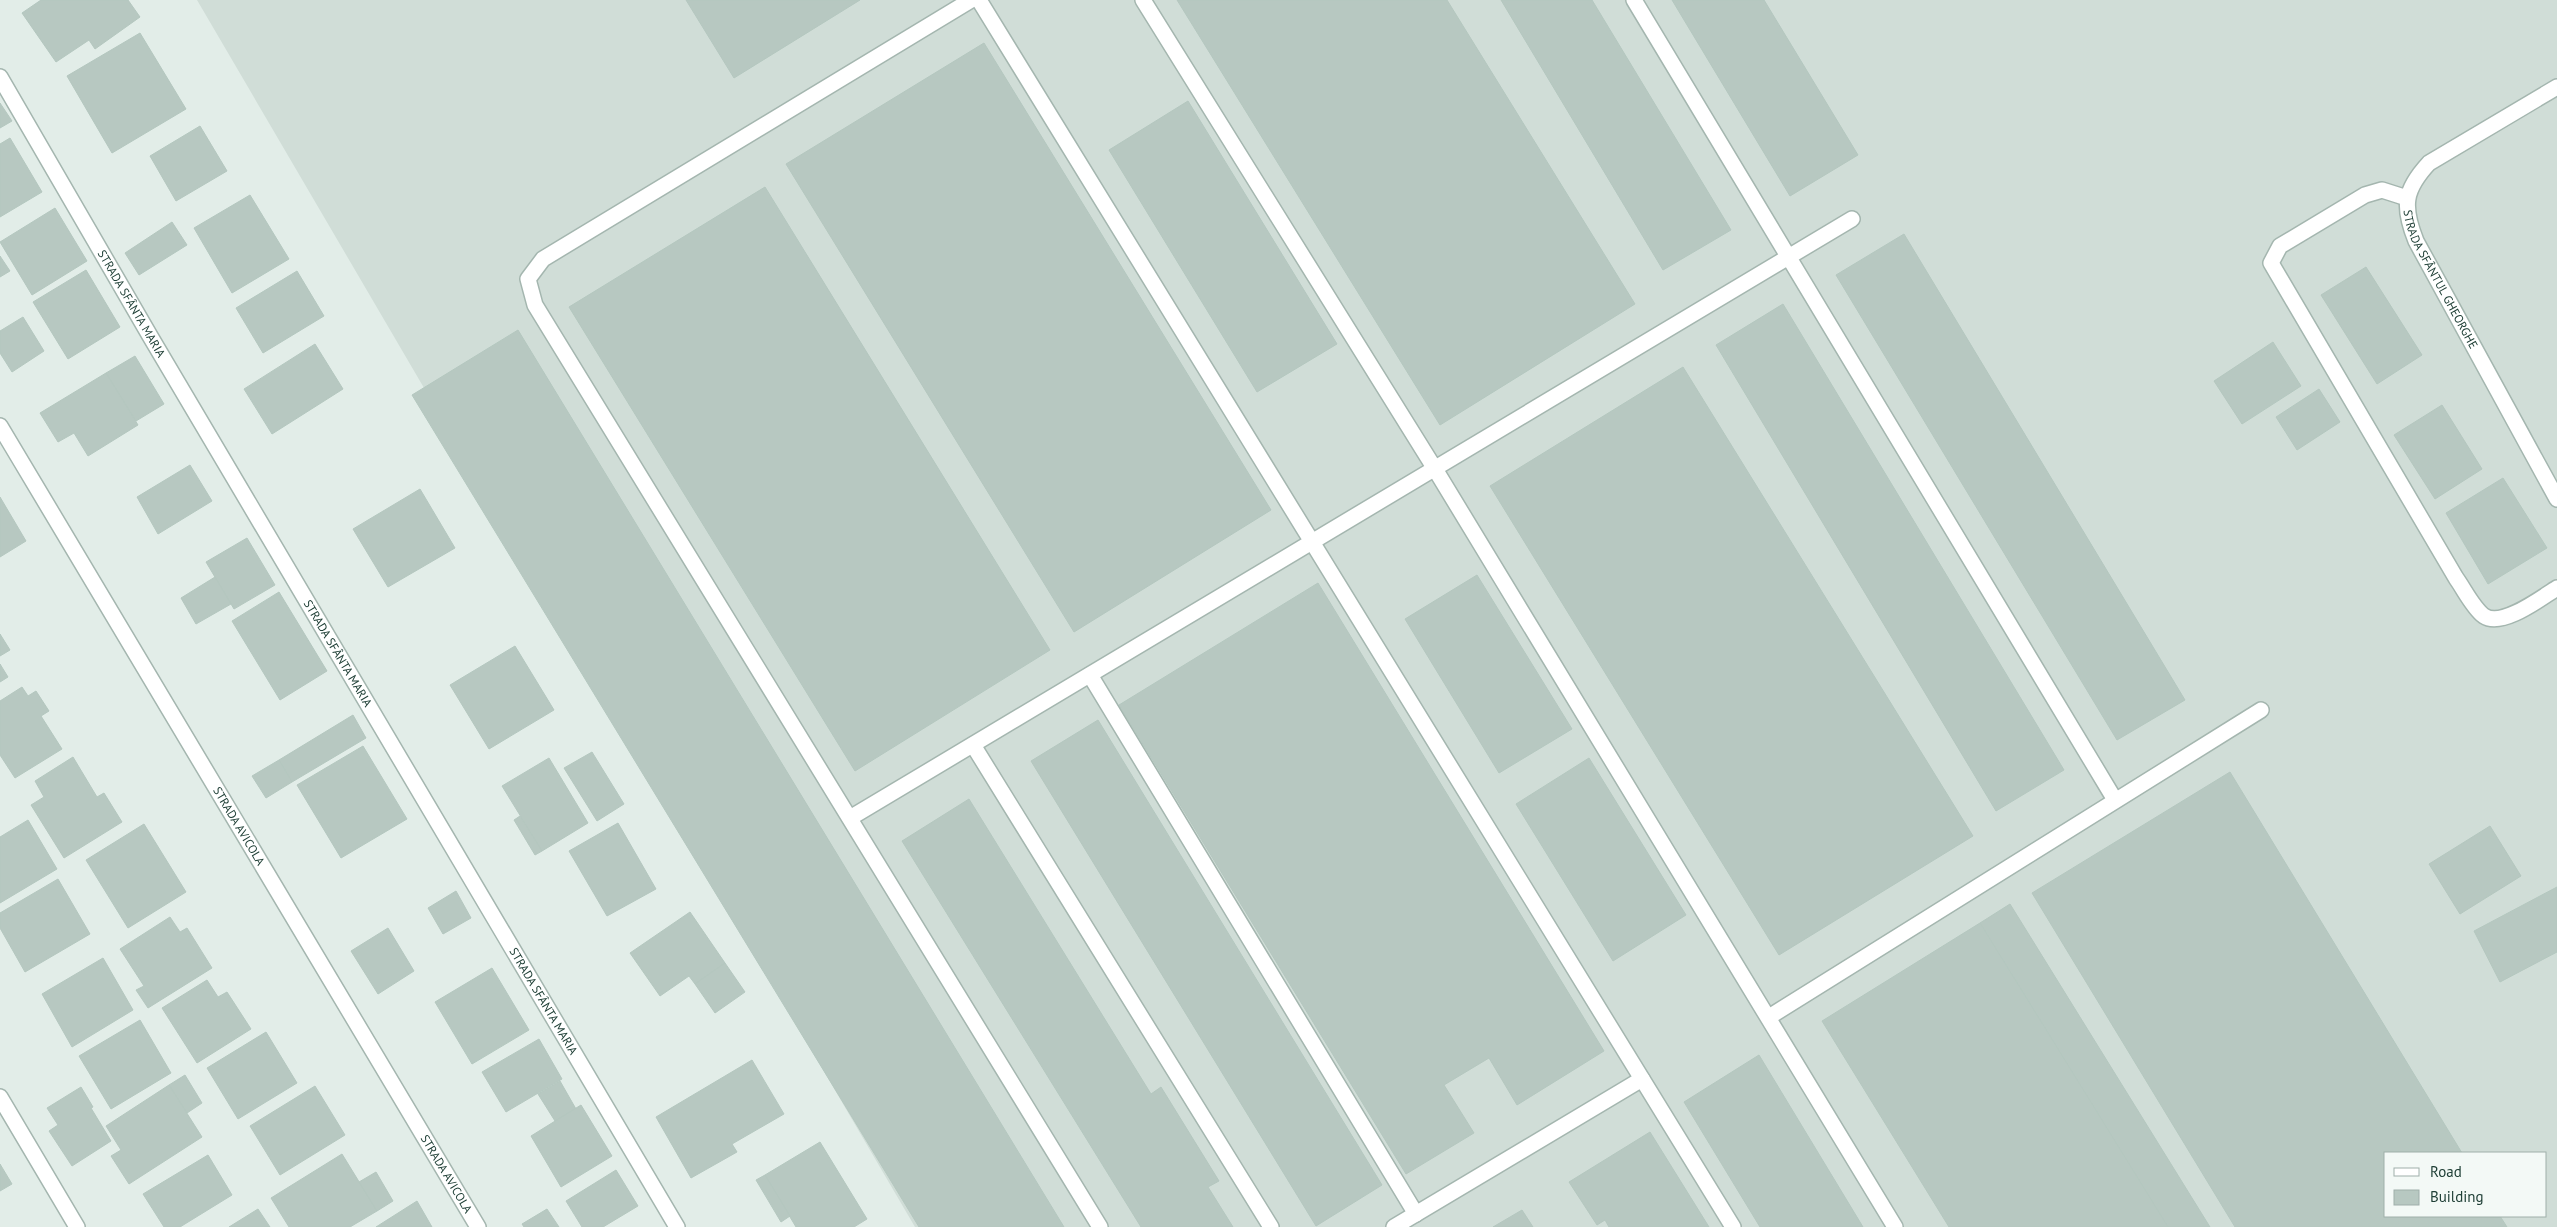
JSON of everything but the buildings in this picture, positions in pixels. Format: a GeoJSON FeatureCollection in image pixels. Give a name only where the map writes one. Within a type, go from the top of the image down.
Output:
{"type":"FeatureCollection","features":[{"type":"Feature","properties":{"kind":"street"},"geometry":{"type":"LineString","coordinates":[[971,0],[542,259],[528,279],[535,304],[1100,1227]]}},
{"type":"Feature","properties":{"kind":"street"},"geometry":{"type":"LineString","coordinates":[[979,0],[1732,1227]]}},
{"type":"Feature","properties":{"kind":"street"},"geometry":{"type":"LineString","coordinates":[[1143,0],[1434,469],[1895,1227]]}},
{"type":"Feature","properties":{"kind":"street"},"geometry":{"type":"LineString","coordinates":[[1634,0],[2115,800]]}},
{"type":"Feature","properties":{"kind":"street","name":"STRADA SFÂNTA MARIA"},"geometry":{"type":"LineString","coordinates":[[0,77],[150,336],[677,1227]]}},
{"type":"Feature","properties":{"kind":"street","name":"STRADA SFÂNTUL GHEORGHE"},"geometry":{"type":"LineString","coordinates":[[2557,87],[2429,163],[2415,178],[2406,198],[2408,221],[2416,241],[2557,498]]}},
{"type":"Feature","properties":{"kind":"street"},"geometry":{"type":"LineString","coordinates":[[2406,198],[2382,190],[2365,195],[2280,246],[2270,263],[2456,578],[2484,616],[2498,620],[2557,588]]}},
{"type":"Feature","properties":{"kind":"street"},"geometry":{"type":"LineString","coordinates":[[850,818],[1852,219]]}},
{"type":"Feature","properties":{"kind":"street","name":"STRADA AVICOLA"},"geometry":{"type":"LineString","coordinates":[[0,426],[478,1227]]}},
{"type":"Feature","properties":{"kind":"street"},"geometry":{"type":"LineString","coordinates":[[1090,675],[1416,1214]]}},
{"type":"Feature","properties":{"kind":"street"},"geometry":{"type":"LineString","coordinates":[[1769,1017],[2261,710]]}},
{"type":"Feature","properties":{"kind":"street"},"geometry":{"type":"LineString","coordinates":[[973,745],[1271,1227]]}},
{"type":"Feature","properties":{"kind":"street"},"geometry":{"type":"LineString","coordinates":[[1394,1227],[1642,1079]]}},
{"type":"Feature","properties":{"kind":"street"},"geometry":{"type":"LineString","coordinates":[[0,1098],[77,1227]]}},
{"type":"Feature","properties":{"kind":"shaded area"},"geometry":{"type":"Polygon","coordinates":[[[197,0],[2557,0],[2557,1227],[915,1227],[197,0]]]}}]}
